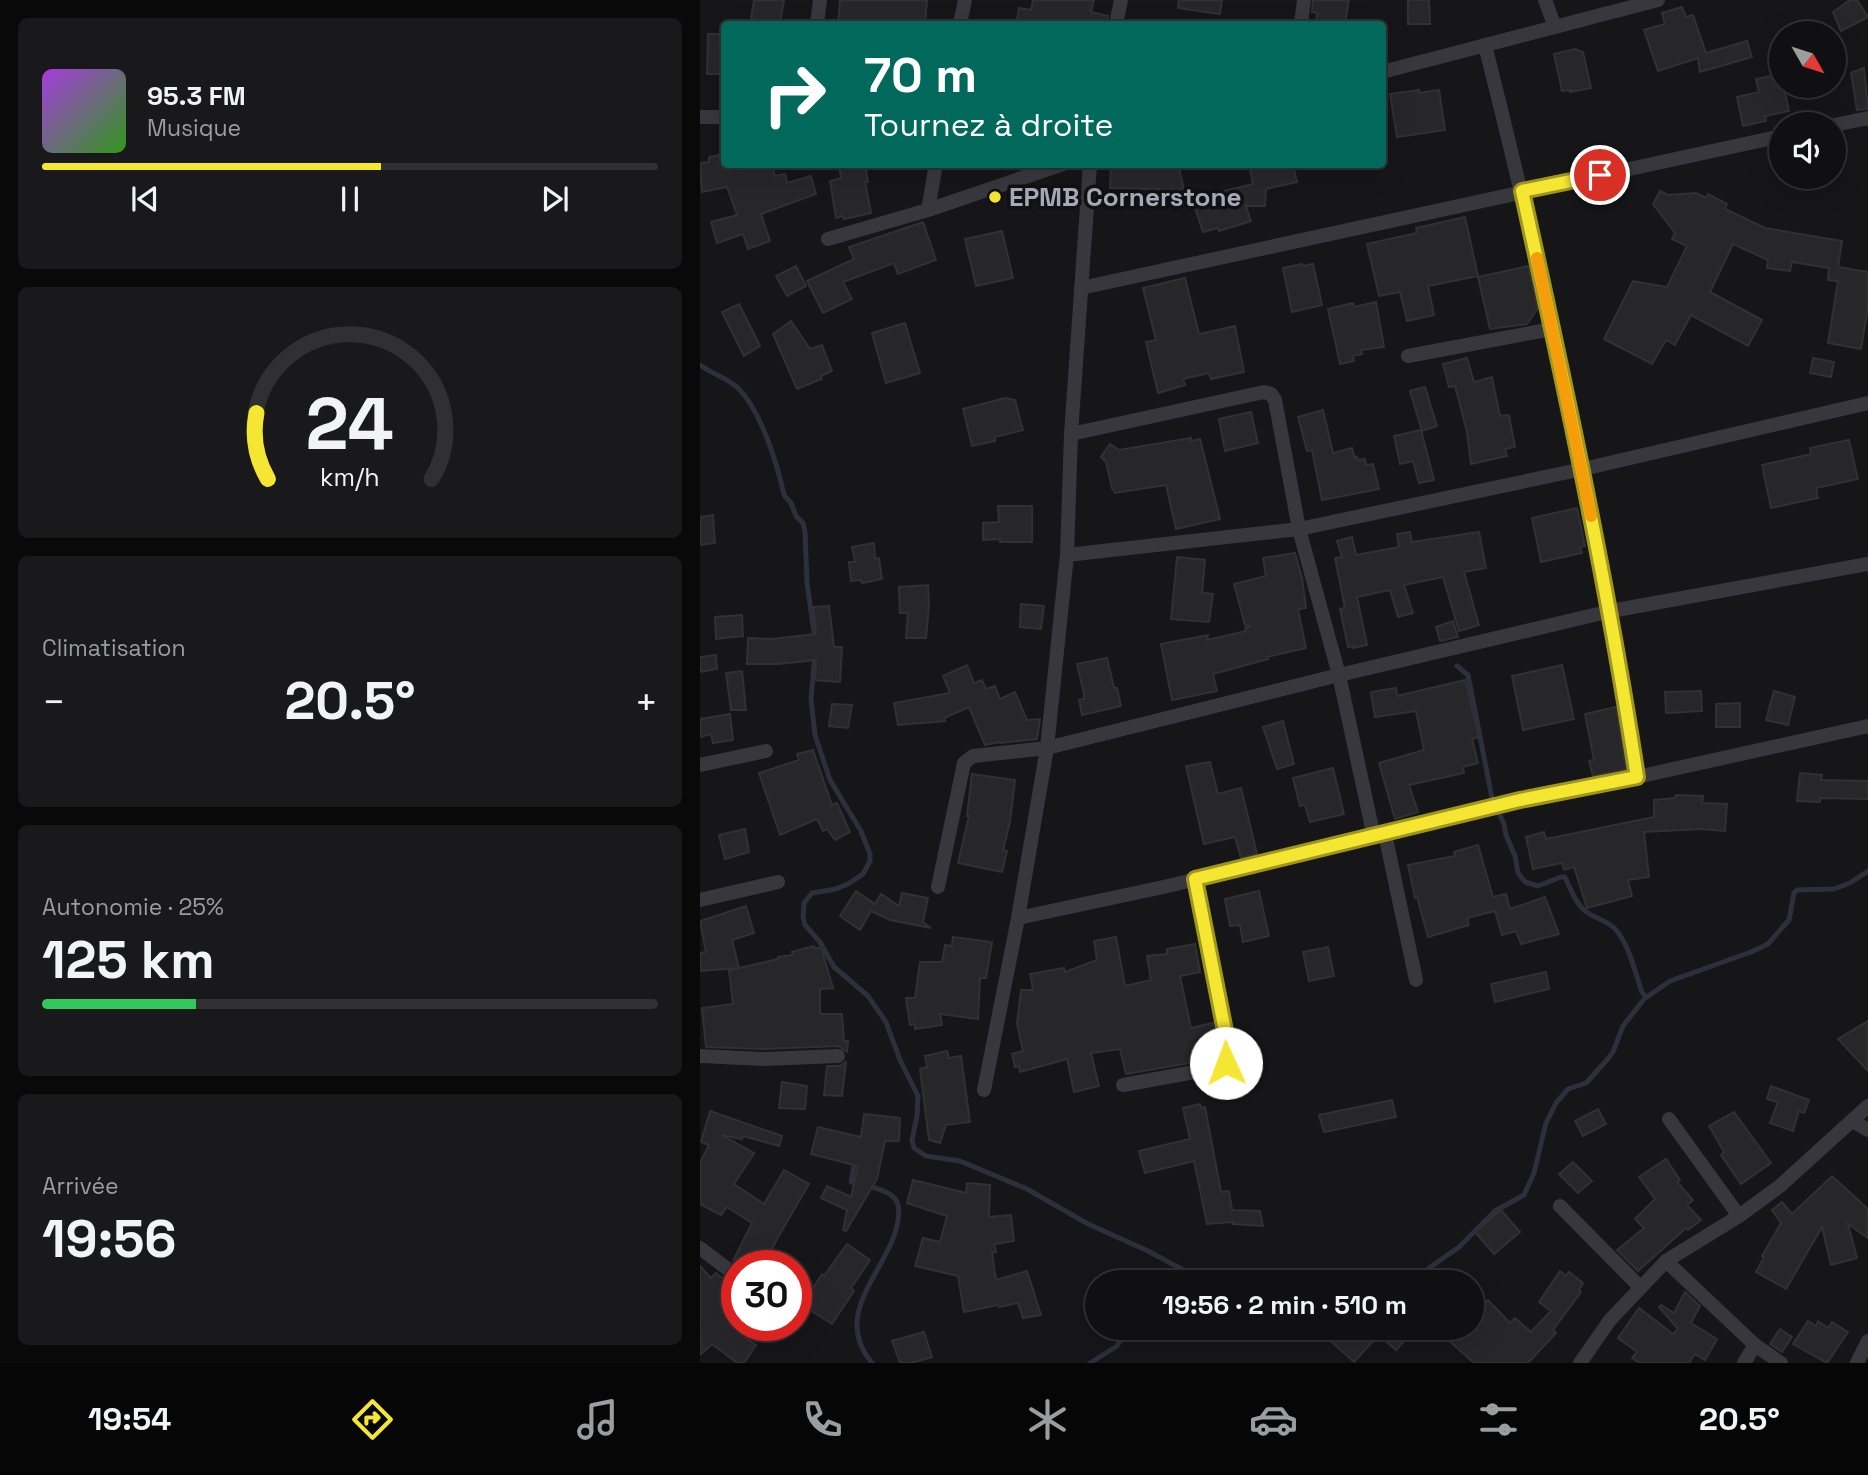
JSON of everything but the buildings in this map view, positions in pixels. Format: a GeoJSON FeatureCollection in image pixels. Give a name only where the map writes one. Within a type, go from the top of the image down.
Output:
{"type":"FeatureCollection","features":[{"type":"Feature","properties":{"kind":"street"},"geometry":{"type":"LineString","coordinates":[[817,21],[820,0]]}},
{"type":"Feature","properties":{"kind":"street"},"geometry":{"type":"LineString","coordinates":[[961,21],[965,0]]}},
{"type":"Feature","properties":{"kind":"street"},"geometry":{"type":"LineString","coordinates":[[1117,21],[1121,0]]}},
{"type":"Feature","properties":{"kind":"street"},"geometry":{"type":"LineString","coordinates":[[1301,21],[1304,0]]}},
{"type":"Feature","properties":{"kind":"street"},"geometry":{"type":"LineString","coordinates":[[1545,0],[1555,27]]}},
{"type":"Feature","properties":{"kind":"street"},"geometry":{"type":"LineString","coordinates":[[1386,71],[1658,0]]}},
{"type":"Feature","properties":{"kind":"street"},"geometry":{"type":"LineString","coordinates":[[1485,45],[1522,191],[1583,469],[1611,611],[1637,777]]}},
{"type":"Feature","properties":{"kind":"street"},"geometry":{"type":"LineString","coordinates":[[700,117],[721,117]]}},
{"type":"Feature","properties":{"kind":"street"},"geometry":{"type":"LineString","coordinates":[[1846,123],[1868,118]]}},
{"type":"Feature","properties":{"kind":"street"},"geometry":{"type":"LineString","coordinates":[[1081,288],[1769,139]]}},
{"type":"Feature","properties":{"kind":"street"},"geometry":{"type":"LineString","coordinates":[[929,210],[935,168]]}},
{"type":"Feature","properties":{"kind":"street"},"geometry":{"type":"LineString","coordinates":[[828,239],[929,210],[1051,168]]}},
{"type":"Feature","properties":{"kind":"street"},"geometry":{"type":"LineString","coordinates":[[984,1090],[1018,918],[1047,748],[1067,555],[1071,435],[1090,168]]}},
{"type":"Feature","properties":{"kind":"street"},"geometry":{"type":"LineString","coordinates":[[1408,356],[1552,330]]}},
{"type":"Feature","properties":{"kind":"street"},"geometry":{"type":"LineString","coordinates":[[1071,435],[1264,392],[1271,394],[1275,400],[1299,529],[1416,979]]}},
{"type":"Feature","properties":{"kind":"street"},"geometry":{"type":"LineString","coordinates":[[1067,555],[1299,529],[1583,469],[1868,403]]}},
{"type":"Feature","properties":{"kind":"street"},"geometry":{"type":"LineString","coordinates":[[939,887],[964,763],[973,756],[1047,748],[1611,611],[1868,564]]}},
{"type":"Feature","properties":{"kind":"street"},"geometry":{"type":"LineString","coordinates":[[1018,918],[1195,879],[1480,809],[1868,726]]}},
{"type":"Feature","properties":{"kind":"street"},"geometry":{"type":"LineString","coordinates":[[700,765],[766,751]]}},
{"type":"Feature","properties":{"kind":"street"},"geometry":{"type":"LineString","coordinates":[[1123,1085],[1222,1067],[1229,1058],[1195,879]]}},
{"type":"Feature","properties":{"kind":"street"},"geometry":{"type":"LineString","coordinates":[[700,900],[778,882]]}},
{"type":"Feature","properties":{"kind":"street"},"geometry":{"type":"LineString","coordinates":[[700,1056],[765,1059],[838,1056]]}},
{"type":"Feature","properties":{"kind":"street"},"geometry":{"type":"LineString","coordinates":[[1580,1363],[1610,1320],[1667,1261],[1740,1216],[1780,1186],[1868,1106]]}},
{"type":"Feature","properties":{"kind":"street"},"geometry":{"type":"LineString","coordinates":[[1669,1119],[1740,1216]]}},
{"type":"Feature","properties":{"kind":"street"},"geometry":{"type":"LineString","coordinates":[[1853,1121],[1868,1130]]}},
{"type":"Feature","properties":{"kind":"street"},"geometry":{"type":"LineString","coordinates":[[1560,1206],[1640,1287]]}},
{"type":"Feature","properties":{"kind":"street"},"geometry":{"type":"LineString","coordinates":[[700,1248],[721,1264]]}},
{"type":"Feature","properties":{"kind":"street"},"geometry":{"type":"LineString","coordinates":[[1667,1261],[1755,1345],[1781,1363]]}},
{"type":"Feature","properties":{"kind":"street"},"geometry":{"type":"LineString","coordinates":[[1857,1363],[1868,1341]]}},
{"type":"Feature","properties":{"kind":"street"},"geometry":{"type":"LineString","coordinates":[[1744,1363],[1755,1345]]}},
{"type":"Feature","properties":{"kind":"waterway"},"geometry":{"type":"LineString","coordinates":[[700,365],[738,388],[754,410],[767,438],[784,495],[803,523],[807,583],[815,640]]}},
{"type":"Feature","properties":{"kind":"waterway"},"geometry":{"type":"LineString","coordinates":[[815,654],[811,699],[815,735],[830,780],[861,831],[870,861],[863,874],[848,884],[812,893],[804,903],[803,917],[805,925],[820,942],[834,967],[868,996],[886,1022],[900,1060],[918,1096],[912,1140],[914,1148],[926,1156],[960,1161],[1027,1189],[1088,1224],[1184,1270]]}},
{"type":"Feature","properties":{"kind":"waterway"},"geometry":{"type":"LineString","coordinates":[[1457,666],[1468,675],[1492,798],[1504,824],[1518,873],[1525,882],[1538,886],[1565,877],[1581,906],[1613,927],[1622,938],[1646,997]]}},
{"type":"Feature","properties":{"kind":"waterway"},"geometry":{"type":"LineString","coordinates":[[1426,1270],[1459,1247],[1495,1211],[1524,1195],[1534,1173],[1546,1123],[1556,1103],[1568,1089],[1586,1083],[1606,1061],[1613,1052],[1623,1026],[1644,999],[1670,981],[1768,944],[1789,920],[1794,893],[1797,890],[1834,889],[1850,883],[1868,871]]}},
{"type":"Feature","properties":{"kind":"waterway"},"geometry":{"type":"LineString","coordinates":[[855,1161],[851,1182],[886,1192],[895,1199],[899,1209],[893,1238],[859,1308],[857,1326],[860,1344],[872,1363]]}},
{"type":"Feature","properties":{"kind":"waterway"},"geometry":{"type":"LineString","coordinates":[[1090,1363],[1117,1346],[1120,1340]]}},
{"type":"Feature","properties":{"kind":"slow traffic"},"geometry":{"type":"LineString","coordinates":[[1537,258],[1591,516]]}},
{"type":"Feature","properties":{"kind":"place","name":"EPMB Cornerstone"},"geometry":{"type":"Point","coordinates":[995,197]}},
{"type":"Feature","properties":{"kind":"route"},"geometry":{"type":"LineString","coordinates":[[1226,1063],[1229,1051],[1195,879],[1480,809],[1637,777],[1611,611],[1522,191],[1600,175]]}}]}
